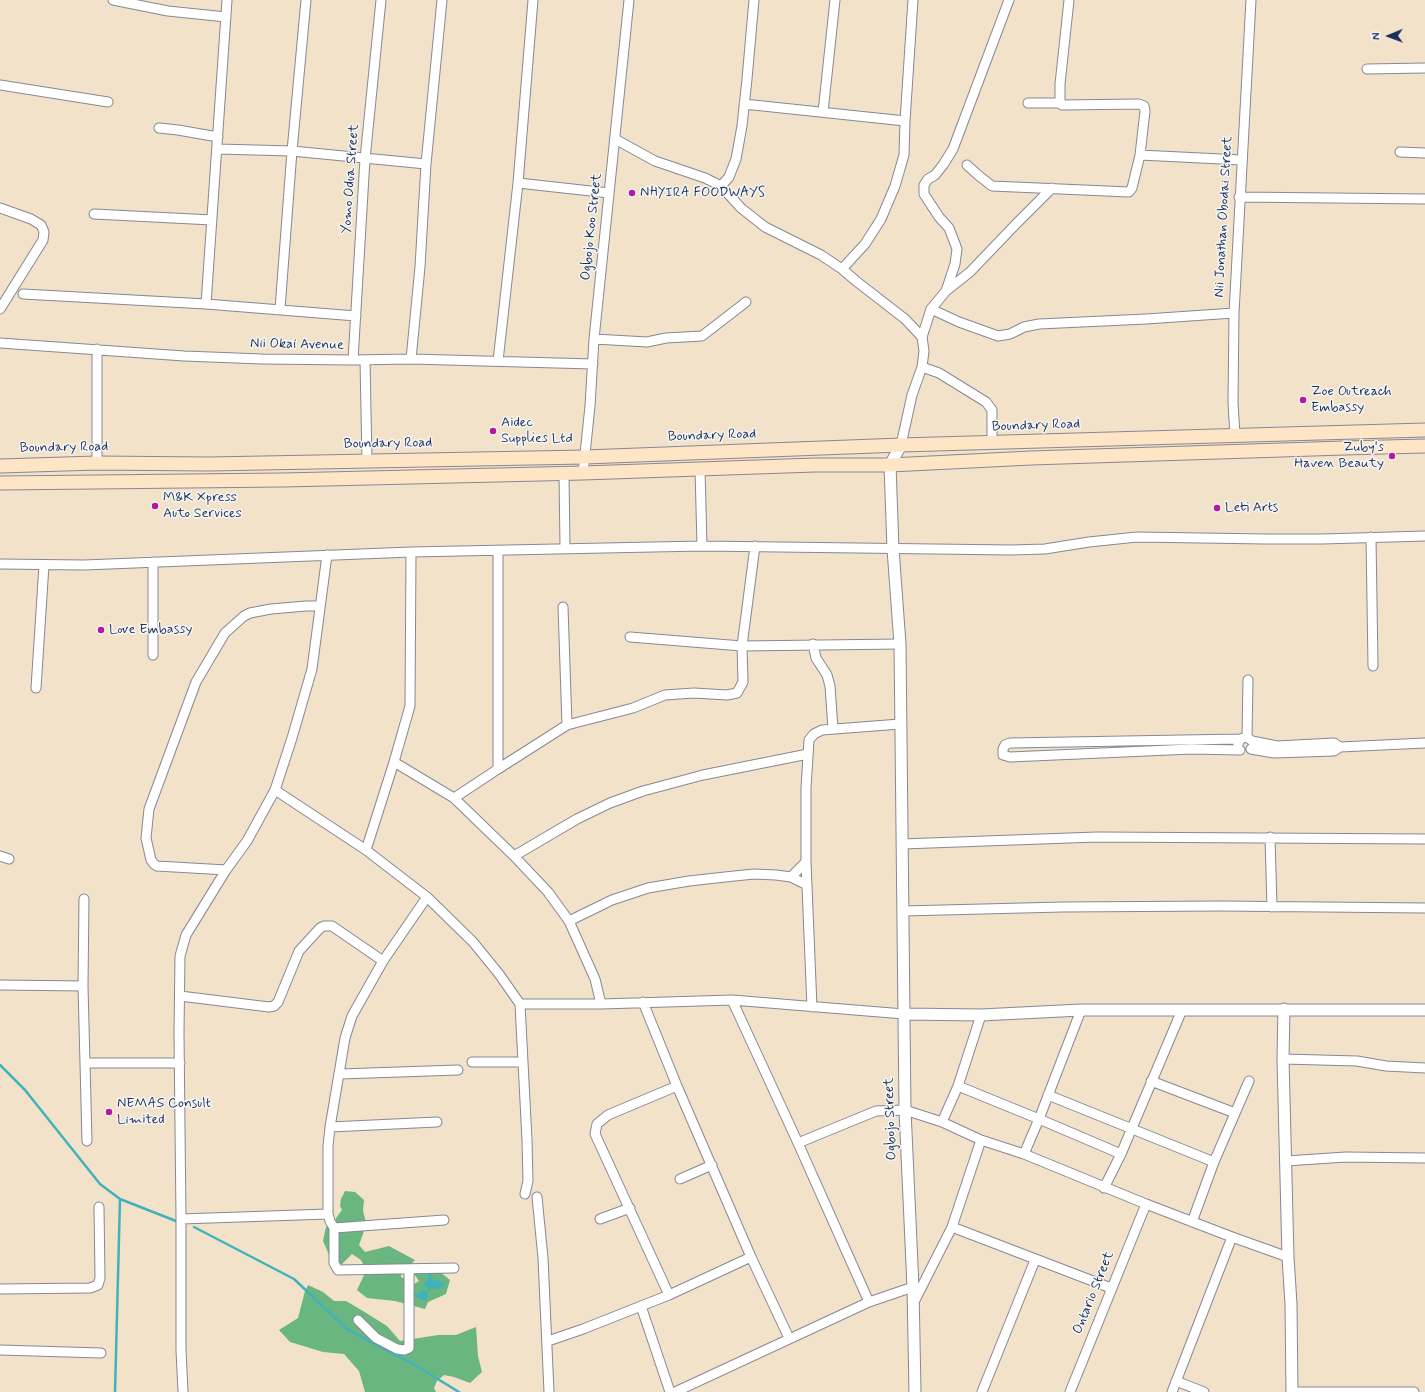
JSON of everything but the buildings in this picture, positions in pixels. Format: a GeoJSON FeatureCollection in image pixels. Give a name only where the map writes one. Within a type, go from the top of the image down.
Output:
{"type":"FeatureCollection","features":[{"type":"Feature","properties":{"kind":"main road","name":"Boundary Road"},"geometry":{"type":"LineString","coordinates":[[0,466],[97,463],[209,464],[585,457],[901,445],[1425,430]]}},
{"type":"Feature","properties":{"kind":"main road"},"geometry":{"type":"LineString","coordinates":[[0,483],[275,480],[564,474],[700,469],[890,465],[1031,458],[1425,446]]}},
{"type":"Feature","properties":{"kind":"street"},"geometry":{"type":"LineString","coordinates":[[113,0],[168,11],[226,17]]}},
{"type":"Feature","properties":{"kind":"street"},"geometry":{"type":"LineString","coordinates":[[206,304],[218,149],[227,0]]}},
{"type":"Feature","properties":{"kind":"street"},"geometry":{"type":"LineString","coordinates":[[280,310],[292,151],[306,0]]}},
{"type":"Feature","properties":{"kind":"street","name":"Yomo Odua Street"},"geometry":{"type":"LineString","coordinates":[[353,360],[365,159],[381,0]]}},
{"type":"Feature","properties":{"kind":"street"},"geometry":{"type":"LineString","coordinates":[[411,359],[420,267],[426,164],[442,0]]}},
{"type":"Feature","properties":{"kind":"street"},"geometry":{"type":"LineString","coordinates":[[498,361],[518,184],[533,0]]}},
{"type":"Feature","properties":{"kind":"street","name":"Ogbojo Koo Street"},"geometry":{"type":"LineString","coordinates":[[583,473],[594,339],[616,139],[629,0]]}},
{"type":"Feature","properties":{"kind":"street"},"geometry":{"type":"LineString","coordinates":[[721,186],[729,177],[736,159],[744,104],[754,0]]}},
{"type":"Feature","properties":{"kind":"street"},"geometry":{"type":"LineString","coordinates":[[823,112],[835,0]]}},
{"type":"Feature","properties":{"kind":"street"},"geometry":{"type":"LineString","coordinates":[[842,269],[865,244],[881,219],[895,186],[904,155],[904,121],[913,0]]}},
{"type":"Feature","properties":{"kind":"street"},"geometry":{"type":"LineString","coordinates":[[946,291],[956,264],[957,249],[949,228],[939,217],[924,194],[924,185],[925,182],[935,175],[953,149],[1010,0]]}},
{"type":"Feature","properties":{"kind":"street"},"geometry":{"type":"LineString","coordinates":[[1060,103],[1060,84],[1069,0]]}},
{"type":"Feature","properties":{"kind":"street","name":"Nii Jonathan Obodai Street"},"geometry":{"type":"LineString","coordinates":[[1235,435],[1233,403],[1234,313],[1250,0]]}},
{"type":"Feature","properties":{"kind":"street"},"geometry":{"type":"LineString","coordinates":[[1367,69],[1425,68]]}},
{"type":"Feature","properties":{"kind":"street"},"geometry":{"type":"LineString","coordinates":[[0,85],[108,102]]}},
{"type":"Feature","properties":{"kind":"street"},"geometry":{"type":"LineString","coordinates":[[967,165],[992,186],[1129,192],[1132,188],[1140,155],[1145,111],[1144,106],[1140,104],[1069,105],[1060,103],[1028,103]]}},
{"type":"Feature","properties":{"kind":"street"},"geometry":{"type":"LineString","coordinates":[[744,104],[904,121]]}},
{"type":"Feature","properties":{"kind":"street"},"geometry":{"type":"LineString","coordinates":[[160,128],[218,137]]}},
{"type":"Feature","properties":{"kind":"street"},"geometry":{"type":"LineString","coordinates":[[616,139],[655,162],[705,178],[721,186],[741,208],[765,227],[821,255],[842,269],[905,319],[922,337]]}},
{"type":"Feature","properties":{"kind":"street"},"geometry":{"type":"LineString","coordinates":[[218,149],[292,151],[426,164]]}},
{"type":"Feature","properties":{"kind":"street"},"geometry":{"type":"LineString","coordinates":[[1400,152],[1425,153]]}},
{"type":"Feature","properties":{"kind":"street"},"geometry":{"type":"LineString","coordinates":[[1140,155],[1241,160]]}},
{"type":"Feature","properties":{"kind":"street"},"geometry":{"type":"LineString","coordinates":[[518,184],[609,193]]}},
{"type":"Feature","properties":{"kind":"street"},"geometry":{"type":"LineString","coordinates":[[890,465],[901,445],[912,395],[922,367],[924,351],[922,337],[931,309],[946,291],[970,272],[1052,188]]}},
{"type":"Feature","properties":{"kind":"street"},"geometry":{"type":"LineString","coordinates":[[1239,197],[1425,199]]}},
{"type":"Feature","properties":{"kind":"street"},"geometry":{"type":"LineString","coordinates":[[0,208],[31,219],[41,225],[44,232],[43,240],[0,308]]}},
{"type":"Feature","properties":{"kind":"street"},"geometry":{"type":"LineString","coordinates":[[94,214],[212,220]]}},
{"type":"Feature","properties":{"kind":"street"},"geometry":{"type":"LineString","coordinates":[[24,294],[206,304],[356,316]]}},
{"type":"Feature","properties":{"kind":"street"},"geometry":{"type":"LineString","coordinates":[[594,339],[647,342],[666,338],[702,336],[746,302]]}},
{"type":"Feature","properties":{"kind":"street"},"geometry":{"type":"LineString","coordinates":[[931,309],[959,322],[998,336],[1010,334],[1039,324],[1234,313]]}},
{"type":"Feature","properties":{"kind":"street","name":"Nii Okai Avenue"},"geometry":{"type":"LineString","coordinates":[[0,343],[184,356],[262,359],[411,359],[593,364]]}},
{"type":"Feature","properties":{"kind":"street"},"geometry":{"type":"LineString","coordinates":[[97,349],[97,463]]}},
{"type":"Feature","properties":{"kind":"street"},"geometry":{"type":"LineString","coordinates":[[365,360],[367,461]]}},
{"type":"Feature","properties":{"kind":"street"},"geometry":{"type":"LineString","coordinates":[[922,367],[939,373],[986,402],[992,410],[992,443]]}},
{"type":"Feature","properties":{"kind":"street","name":"Ogbojo Street"},"geometry":{"type":"LineString","coordinates":[[890,465],[900,644],[905,1110],[914,1287],[915,1392]]}},
{"type":"Feature","properties":{"kind":"street"},"geometry":{"type":"LineString","coordinates":[[700,469],[702,546]]}},
{"type":"Feature","properties":{"kind":"street"},"geometry":{"type":"LineString","coordinates":[[564,474],[565,548]]}},
{"type":"Feature","properties":{"kind":"street"},"geometry":{"type":"LineString","coordinates":[[0,564],[84,565],[411,552],[702,546],[1005,550],[1045,549],[1137,536],[1266,539],[1425,536]]}},
{"type":"Feature","properties":{"kind":"street"},"geometry":{"type":"LineString","coordinates":[[1371,537],[1374,666]]}},
{"type":"Feature","properties":{"kind":"street"},"geometry":{"type":"LineString","coordinates":[[454,798],[567,725],[633,708],[665,695],[694,693],[727,695],[737,693],[743,682],[742,646],[756,546]]}},
{"type":"Feature","properties":{"kind":"street"},"geometry":{"type":"LineString","coordinates":[[498,550],[498,769]]}},
{"type":"Feature","properties":{"kind":"street"},"geometry":{"type":"LineString","coordinates":[[366,850],[410,706],[411,552]]}},
{"type":"Feature","properties":{"kind":"street"},"geometry":{"type":"LineString","coordinates":[[183,1392],[181,1350],[182,1219],[180,956],[186,935],[226,870],[247,841],[275,790],[312,669],[319,606],[327,555]]}},
{"type":"Feature","properties":{"kind":"street"},"geometry":{"type":"LineString","coordinates":[[153,562],[153,655]]}},
{"type":"Feature","properties":{"kind":"street"},"geometry":{"type":"LineString","coordinates":[[36,688],[44,564]]}},
{"type":"Feature","properties":{"kind":"street"},"geometry":{"type":"LineString","coordinates":[[226,870],[157,866],[154,864],[151,860],[146,838],[146,827],[152,802],[196,682],[225,633],[244,616],[250,613],[271,609],[319,606]]}},
{"type":"Feature","properties":{"kind":"street"},"geometry":{"type":"LineString","coordinates":[[563,608],[567,725]]}},
{"type":"Feature","properties":{"kind":"street"},"geometry":{"type":"LineString","coordinates":[[630,637],[742,646],[900,644]]}},
{"type":"Feature","properties":{"kind":"street"},"geometry":{"type":"LineString","coordinates":[[813,644],[816,658],[827,675],[830,686],[833,728]]}},
{"type":"Feature","properties":{"kind":"street"},"geometry":{"type":"LineString","coordinates":[[1248,680],[1248,742]]}},
{"type":"Feature","properties":{"kind":"street"},"geometry":{"type":"LineString","coordinates":[[812,1007],[806,862],[806,788],[809,740],[814,734],[822,730],[833,728],[900,724]]}},
{"type":"Feature","properties":{"kind":"street"},"geometry":{"type":"LineString","coordinates":[[1248,742],[1010,743],[1005,745],[1003,755],[1010,757],[1192,750],[1240,750],[1238,746],[1238,742],[1248,742],[1277,746],[1334,743],[1340,747],[1425,743]]}},
{"type":"Feature","properties":{"kind":"street"},"geometry":{"type":"LineString","coordinates":[[514,856],[577,819],[610,803],[643,791],[703,775],[808,754]]}},
{"type":"Feature","properties":{"kind":"street"},"geometry":{"type":"LineString","coordinates":[[394,762],[454,798],[514,856],[548,892],[569,921],[595,979],[600,1004]]}},
{"type":"Feature","properties":{"kind":"street"},"geometry":{"type":"LineString","coordinates":[[275,790],[366,850],[427,897],[473,942],[499,974],[520,1004],[527,1140],[528,1181],[525,1194]]}},
{"type":"Feature","properties":{"kind":"street"},"geometry":{"type":"LineString","coordinates":[[902,844],[1098,836],[1425,839]]}},
{"type":"Feature","properties":{"kind":"street"},"geometry":{"type":"LineString","coordinates":[[1270,837],[1272,907]]}},
{"type":"Feature","properties":{"kind":"street"},"geometry":{"type":"LineString","coordinates":[[791,877],[806,862]]}},
{"type":"Feature","properties":{"kind":"street"},"geometry":{"type":"LineString","coordinates":[[569,921],[612,900],[648,888],[732,876],[776,875],[791,877],[807,886]]}},
{"type":"Feature","properties":{"kind":"street"},"geometry":{"type":"LineString","coordinates":[[427,897],[383,961],[352,1016],[345,1038],[328,1146],[328,1214],[334,1228],[334,1263],[338,1270],[454,1268]]}},
{"type":"Feature","properties":{"kind":"street"},"geometry":{"type":"LineString","coordinates":[[84,899],[83,986],[87,1141]]}},
{"type":"Feature","properties":{"kind":"street"},"geometry":{"type":"LineString","coordinates":[[903,911],[1062,907],[1425,908]]}},
{"type":"Feature","properties":{"kind":"street"},"geometry":{"type":"LineString","coordinates":[[180,996],[269,1007],[274,1006],[278,1002],[296,956],[320,928],[324,926],[332,926],[383,961]]}},
{"type":"Feature","properties":{"kind":"street"},"geometry":{"type":"LineString","coordinates":[[0,985],[83,986]]}},
{"type":"Feature","properties":{"kind":"street"},"geometry":{"type":"LineString","coordinates":[[520,1004],[600,1004],[732,1000],[904,1014],[981,1015],[1081,1010],[1425,1010]]}},
{"type":"Feature","properties":{"kind":"street"},"geometry":{"type":"LineString","coordinates":[[732,1000],[869,1302]]}},
{"type":"Feature","properties":{"kind":"street"},"geometry":{"type":"LineString","coordinates":[[643,1002],[677,1086],[751,1257],[789,1338]]}},
{"type":"Feature","properties":{"kind":"street"},"geometry":{"type":"LineString","coordinates":[[1284,1009],[1283,1059],[1288,1257],[1291,1304],[1292,1392],[1414,1392]]}},
{"type":"Feature","properties":{"kind":"street"},"geometry":{"type":"LineString","coordinates":[[1024,1154],[1081,1010]]}},
{"type":"Feature","properties":{"kind":"street"},"geometry":{"type":"LineString","coordinates":[[1104,1188],[1121,1154],[1182,1010]]}},
{"type":"Feature","properties":{"kind":"street"},"geometry":{"type":"LineString","coordinates":[[942,1122],[958,1086],[981,1015]]}},
{"type":"Feature","properties":{"kind":"street"},"geometry":{"type":"LineString","coordinates":[[1283,1059],[1357,1061],[1386,1066],[1425,1068]]}},
{"type":"Feature","properties":{"kind":"street"},"geometry":{"type":"LineString","coordinates":[[472,1062],[522,1062]]}},
{"type":"Feature","properties":{"kind":"street"},"geometry":{"type":"LineString","coordinates":[[85,1063],[180,1063]]}},
{"type":"Feature","properties":{"kind":"street"},"geometry":{"type":"LineString","coordinates":[[340,1074],[458,1070]]}},
{"type":"Feature","properties":{"kind":"street"},"geometry":{"type":"LineString","coordinates":[[1151,1081],[1235,1113]]}},
{"type":"Feature","properties":{"kind":"street"},"geometry":{"type":"LineString","coordinates":[[1192,1222],[1214,1162],[1249,1081]]}},
{"type":"Feature","properties":{"kind":"street"},"geometry":{"type":"LineString","coordinates":[[670,1295],[595,1134],[597,1124],[608,1115],[677,1086]]}},
{"type":"Feature","properties":{"kind":"street"},"geometry":{"type":"LineString","coordinates":[[958,1086],[1121,1154]]}},
{"type":"Feature","properties":{"kind":"street"},"geometry":{"type":"LineString","coordinates":[[1048,1096],[1214,1162]]}},
{"type":"Feature","properties":{"kind":"street"},"geometry":{"type":"LineString","coordinates":[[798,1143],[876,1111],[905,1110],[942,1122],[981,1140],[1024,1154],[1104,1188],[1232,1238],[1288,1257]]}},
{"type":"Feature","properties":{"kind":"street"},"geometry":{"type":"LineString","coordinates":[[330,1127],[437,1122]]}},
{"type":"Feature","properties":{"kind":"street"},"geometry":{"type":"LineString","coordinates":[[913,1305],[952,1227],[981,1140]]}},
{"type":"Feature","properties":{"kind":"street"},"geometry":{"type":"LineString","coordinates":[[1286,1161],[1346,1157],[1425,1158]]}},
{"type":"Feature","properties":{"kind":"street"},"geometry":{"type":"LineString","coordinates":[[680,1179],[712,1165]]}},
{"type":"Feature","properties":{"kind":"street"},"geometry":{"type":"LineString","coordinates":[[537,1196],[543,1258],[548,1341],[549,1392]]}},
{"type":"Feature","properties":{"kind":"street","name":"Ontario Street"},"geometry":{"type":"LineString","coordinates":[[1070,1392],[1146,1204]]}},
{"type":"Feature","properties":{"kind":"street"},"geometry":{"type":"LineString","coordinates":[[0,1288],[90,1288],[98,1284],[100,1278],[99,1207]]}},
{"type":"Feature","properties":{"kind":"street"},"geometry":{"type":"LineString","coordinates":[[600,1219],[630,1208]]}},
{"type":"Feature","properties":{"kind":"street"},"geometry":{"type":"LineString","coordinates":[[182,1219],[328,1214]]}},
{"type":"Feature","properties":{"kind":"street"},"geometry":{"type":"LineString","coordinates":[[334,1228],[444,1220]]}},
{"type":"Feature","properties":{"kind":"street"},"geometry":{"type":"LineString","coordinates":[[952,1227],[1111,1288]]}},
{"type":"Feature","properties":{"kind":"street"},"geometry":{"type":"LineString","coordinates":[[1172,1392],[1232,1238]]}},
{"type":"Feature","properties":{"kind":"street"},"geometry":{"type":"LineString","coordinates":[[548,1341],[670,1295],[751,1257]]}},
{"type":"Feature","properties":{"kind":"street"},"geometry":{"type":"LineString","coordinates":[[982,1392],[1035,1260]]}},
{"type":"Feature","properties":{"kind":"street"},"geometry":{"type":"LineString","coordinates":[[358,1320],[376,1338],[397,1349],[404,1350],[409,1348],[409,1269]]}},
{"type":"Feature","properties":{"kind":"street"},"geometry":{"type":"LineString","coordinates":[[675,1392],[869,1302],[914,1287]]}},
{"type":"Feature","properties":{"kind":"street"},"geometry":{"type":"LineString","coordinates":[[640,1306],[670,1392]]}},
{"type":"Feature","properties":{"kind":"street"},"geometry":{"type":"LineString","coordinates":[[0,1350],[101,1353]]}},
{"type":"Feature","properties":{"kind":"street"},"geometry":{"type":"LineString","coordinates":[[1176,1381],[1204,1392]]}},
{"type":"Feature","properties":{"kind":"green space"},"geometry":{"type":"Polygon","coordinates":[[[345,1191],[355,1192],[364,1200],[363,1211],[366,1222],[359,1245],[365,1252],[389,1246],[415,1260],[401,1270],[401,1277],[414,1284],[419,1281],[412,1271],[440,1272],[450,1280],[446,1294],[428,1302],[425,1309],[395,1301],[367,1298],[357,1290],[365,1273],[365,1268],[361,1260],[352,1254],[340,1266],[330,1257],[323,1241],[326,1227],[333,1225],[342,1210],[340,1206],[341,1199],[345,1191]]]}},
{"type":"Feature","properties":{"kind":"green space"},"geometry":{"type":"Polygon","coordinates":[[[308,1285],[323,1292],[334,1301],[346,1301],[363,1311],[387,1326],[400,1341],[438,1335],[456,1335],[476,1327],[478,1356],[482,1372],[470,1383],[444,1375],[437,1381],[434,1388],[436,1392],[365,1392],[359,1371],[344,1354],[323,1352],[290,1342],[279,1330],[298,1318],[308,1285]]]}},
{"type":"Feature","properties":{"kind":"water"},"geometry":{"type":"Polygon","coordinates":[[[430,1271],[432,1273],[431,1277],[433,1281],[437,1280],[446,1284],[439,1289],[431,1288],[429,1293],[427,1287],[423,1285],[428,1279],[430,1271]]]}},
{"type":"Feature","properties":{"kind":"water"},"geometry":{"type":"Polygon","coordinates":[[[421,1289],[426,1291],[428,1294],[428,1298],[425,1301],[412,1297],[414,1294],[421,1293],[421,1289]]]}},
{"type":"Feature","properties":{"kind":"waterway"},"geometry":{"type":"LineString","coordinates":[[0,1065],[25,1090],[100,1184],[120,1199],[176,1221]]}},
{"type":"Feature","properties":{"kind":"waterway"},"geometry":{"type":"LineString","coordinates":[[115,1392],[120,1199]]}},
{"type":"Feature","properties":{"kind":"waterway"},"geometry":{"type":"LineString","coordinates":[[194,1227],[294,1279],[348,1330],[415,1365],[459,1392]]}},
{"type":"Feature","properties":{"kind":"place","name":"NHYIRA FOODWAYS"},"geometry":{"type":"Point","coordinates":[632,193]}},
{"type":"Feature","properties":{"kind":"place","name":"Zoe Outreach Embassy"},"geometry":{"type":"Point","coordinates":[1303,400]}},
{"type":"Feature","properties":{"kind":"place","name":"Aidec Supplies Ltd"},"geometry":{"type":"Point","coordinates":[493,431]}},
{"type":"Feature","properties":{"kind":"place","name":"Zuby's Haven Beauty"},"geometry":{"type":"Point","coordinates":[1392,456]}},
{"type":"Feature","properties":{"kind":"place","name":"M&K Xpress Auto Services"},"geometry":{"type":"Point","coordinates":[155,506]}},
{"type":"Feature","properties":{"kind":"place","name":"Leti Arts"},"geometry":{"type":"Point","coordinates":[1217,508]}},
{"type":"Feature","properties":{"kind":"place","name":"Love Embassy"},"geometry":{"type":"Point","coordinates":[101,630]}},
{"type":"Feature","properties":{"kind":"place","name":"NEMAS Consult Limited"},"geometry":{"type":"Point","coordinates":[109,1112]}}]}
